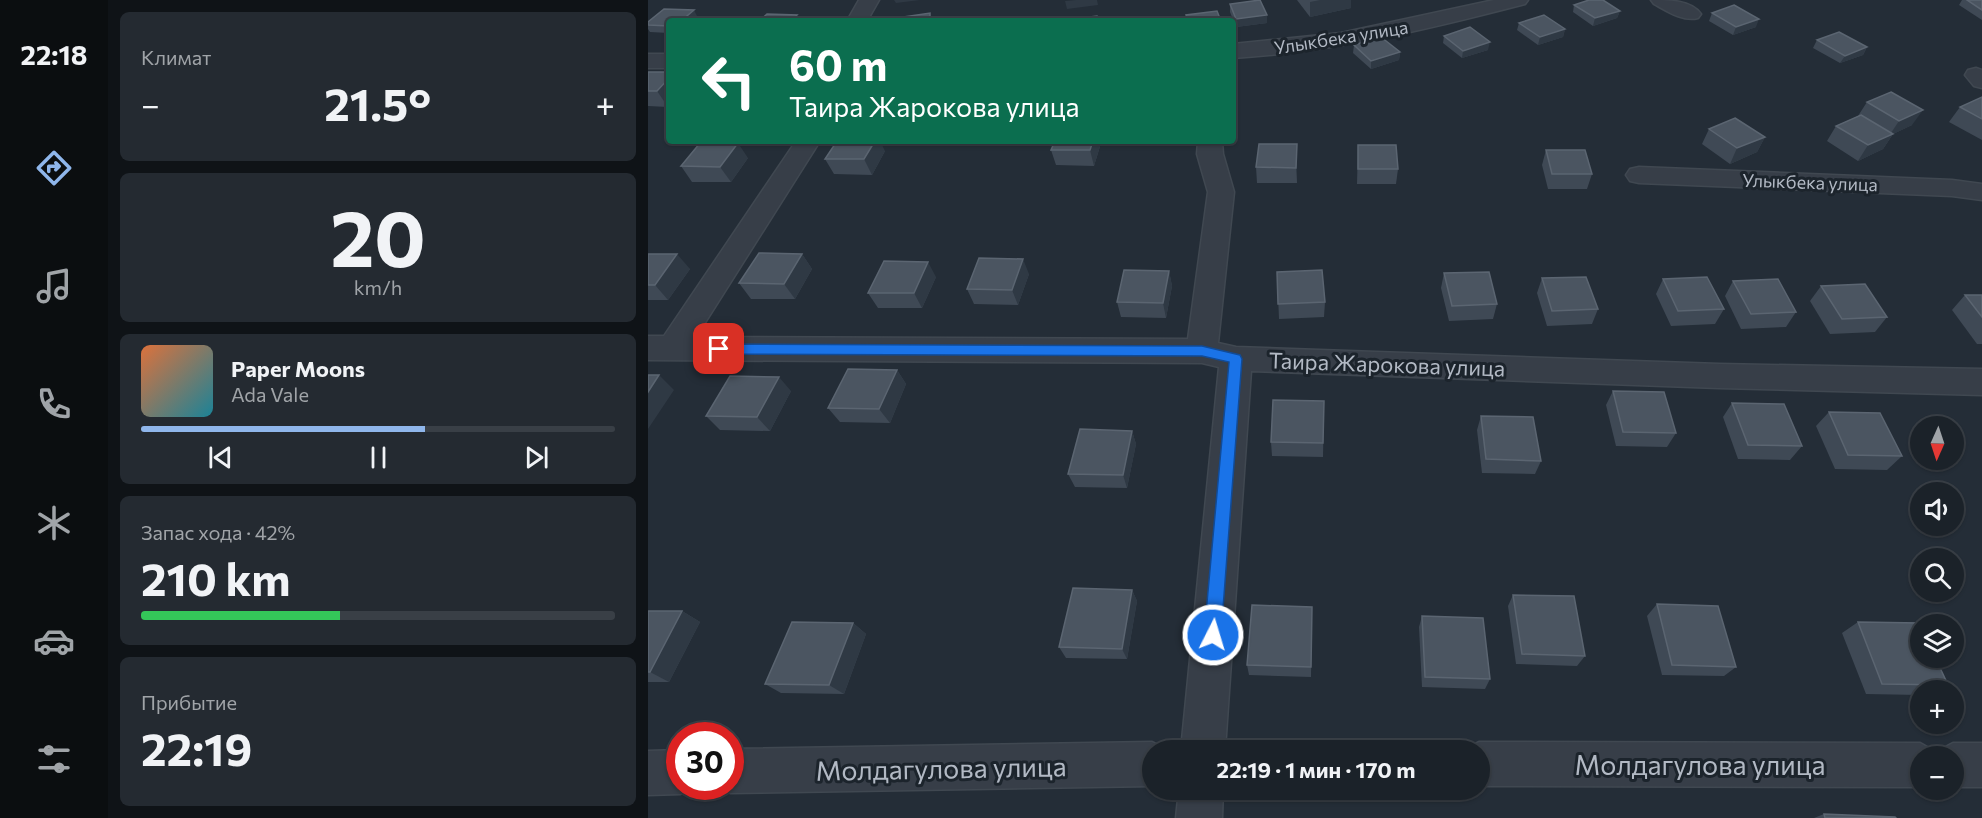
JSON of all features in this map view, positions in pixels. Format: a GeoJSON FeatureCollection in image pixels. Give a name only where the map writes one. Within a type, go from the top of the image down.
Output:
{"type":"FeatureCollection","features":[{"type":"Feature","properties":{"kind":"street"},"geometry":{"type":"LineString","coordinates":[[859,18],[869,0]]}},
{"type":"Feature","properties":{"kind":"street","name":"Улыкбека улица"},"geometry":{"type":"LineString","coordinates":[[1236,52],[1303,46],[1435,22],[1518,0]]}},
{"type":"Feature","properties":{"kind":"street"},"geometry":{"type":"LineString","coordinates":[[1661,0],[1690,14]]}},
{"type":"Feature","properties":{"kind":"street"},"geometry":{"type":"LineString","coordinates":[[648,61],[666,61]]}},
{"type":"Feature","properties":{"kind":"street"},"geometry":{"type":"LineString","coordinates":[[661,348],[806,144]]}},
{"type":"Feature","properties":{"kind":"street"},"geometry":{"type":"LineString","coordinates":[[1203,740],[1219,355],[1221,192],[1210,154],[1210,144]]}},
{"type":"Feature","properties":{"kind":"street","name":"Улыкбека улица"},"geometry":{"type":"LineString","coordinates":[[1639,175],[1952,188],[1982,192]]}},
{"type":"Feature","properties":{"kind":"street","name":"Таира Жарокова улица"},"geometry":{"type":"LineString","coordinates":[[661,348],[1219,355],[1982,382]]}},
{"type":"Feature","properties":{"kind":"street","name":"Молдагулова улица"},"geometry":{"type":"LineString","coordinates":[[744,771],[1142,764]]}},
{"type":"Feature","properties":{"kind":"street","name":"Молдагулова улица"},"geometry":{"type":"LineString","coordinates":[[1490,764],[1910,765]]}},
{"type":"Feature","properties":{"kind":"street"},"geometry":{"type":"LineString","coordinates":[[1964,765],[1982,765]]}},
{"type":"Feature","properties":{"kind":"street"},"geometry":{"type":"LineString","coordinates":[[648,772],[666,772]]}},
{"type":"Feature","properties":{"kind":"street"},"geometry":{"type":"LineString","coordinates":[[1200,818],[1201,800]]}},
{"type":"Feature","properties":{"kind":"building"},"geometry":{"type":"Polygon","coordinates":[[[1260,0],[1267,15],[1236,19],[1230,4],[1260,0]]]}},
{"type":"Feature","properties":{"kind":"building"},"geometry":{"type":"Polygon","coordinates":[[[1589,0],[1603,0],[1620,11],[1595,18],[1574,5],[1589,0]]]}},
{"type":"Feature","properties":{"kind":"building"},"geometry":{"type":"Polygon","coordinates":[[[1967,0],[1982,0],[1982,10],[1967,0]]]}},
{"type":"Feature","properties":{"kind":"building"},"geometry":{"type":"Polygon","coordinates":[[[1734,5],[1759,19],[1736,27],[1712,13],[1734,5]]]}},
{"type":"Feature","properties":{"kind":"building"},"geometry":{"type":"Polygon","coordinates":[[[664,9],[694,10],[685,18],[666,18],[666,26],[648,25],[648,22],[664,9]]]}},
{"type":"Feature","properties":{"kind":"building"},"geometry":{"type":"Polygon","coordinates":[[[1217,11],[1220,18],[1187,18],[1186,15],[1217,11]]]}},
{"type":"Feature","properties":{"kind":"building"},"geometry":{"type":"Polygon","coordinates":[[[930,13],[930,18],[897,18],[930,13]]]}},
{"type":"Feature","properties":{"kind":"building"},"geometry":{"type":"Polygon","coordinates":[[[767,14],[797,15],[794,18],[762,18],[767,14]]]}},
{"type":"Feature","properties":{"kind":"building"},"geometry":{"type":"Polygon","coordinates":[[[1544,15],[1565,29],[1540,37],[1519,23],[1544,15]]]}},
{"type":"Feature","properties":{"kind":"building"},"geometry":{"type":"Polygon","coordinates":[[[1470,27],[1490,42],[1463,51],[1444,36],[1470,27]]]}},
{"type":"Feature","properties":{"kind":"building"},"geometry":{"type":"Polygon","coordinates":[[[1839,32],[1867,47],[1845,56],[1817,40],[1839,32]]]}},
{"type":"Feature","properties":{"kind":"building"},"geometry":{"type":"Polygon","coordinates":[[[1381,37],[1400,52],[1371,61],[1354,45],[1381,37]]]}},
{"type":"Feature","properties":{"kind":"building"},"geometry":{"type":"Polygon","coordinates":[[[648,72],[666,72],[666,81],[657,91],[648,91],[648,72]]]}},
{"type":"Feature","properties":{"kind":"building"},"geometry":{"type":"Polygon","coordinates":[[[1891,92],[1923,110],[1899,121],[1867,102],[1891,92]]]}},
{"type":"Feature","properties":{"kind":"building"},"geometry":{"type":"Polygon","coordinates":[[[1982,97],[1982,119],[1960,107],[1982,97]]]}},
{"type":"Feature","properties":{"kind":"building"},"geometry":{"type":"Polygon","coordinates":[[[1861,115],[1893,134],[1868,145],[1836,126],[1861,115]]]}},
{"type":"Feature","properties":{"kind":"building"},"geometry":{"type":"Polygon","coordinates":[[[1735,118],[1765,137],[1737,148],[1709,129],[1735,118]]]}},
{"type":"Feature","properties":{"kind":"building"},"geometry":{"type":"Polygon","coordinates":[[[699,144],[737,144],[720,167],[681,166],[699,144]]]}},
{"type":"Feature","properties":{"kind":"building"},"geometry":{"type":"Polygon","coordinates":[[[835,144],[873,144],[864,159],[825,159],[835,144]]]}},
{"type":"Feature","properties":{"kind":"building"},"geometry":{"type":"Polygon","coordinates":[[[1054,144],[1092,144],[1090,150],[1051,150],[1054,144]]]}},
{"type":"Feature","properties":{"kind":"building"},"geometry":{"type":"Polygon","coordinates":[[[1259,144],[1297,144],[1296,168],[1256,167],[1259,144]]]}},
{"type":"Feature","properties":{"kind":"building"},"geometry":{"type":"Polygon","coordinates":[[[1358,145],[1396,145],[1398,169],[1358,169],[1358,145]]]}},
{"type":"Feature","properties":{"kind":"building"},"geometry":{"type":"Polygon","coordinates":[[[1546,150],[1585,150],[1592,174],[1552,174],[1546,150]]]}},
{"type":"Feature","properties":{"kind":"building"},"geometry":{"type":"Polygon","coordinates":[[[759,253],[802,254],[784,284],[739,283],[759,253]]]}},
{"type":"Feature","properties":{"kind":"building"},"geometry":{"type":"Polygon","coordinates":[[[648,254],[677,254],[655,285],[648,285],[648,254]]]}},
{"type":"Feature","properties":{"kind":"building"},"geometry":{"type":"Polygon","coordinates":[[[979,258],[1023,259],[1012,290],[967,289],[979,258]]]}},
{"type":"Feature","properties":{"kind":"building"},"geometry":{"type":"Polygon","coordinates":[[[884,261],[928,262],[914,293],[868,293],[884,261]]]}},
{"type":"Feature","properties":{"kind":"building"},"geometry":{"type":"Polygon","coordinates":[[[1124,270],[1169,271],[1163,303],[1117,302],[1124,270]]]}},
{"type":"Feature","properties":{"kind":"building"},"geometry":{"type":"Polygon","coordinates":[[[1322,270],[1325,302],[1278,304],[1277,272],[1322,270]]]}},
{"type":"Feature","properties":{"kind":"building"},"geometry":{"type":"Polygon","coordinates":[[[1489,272],[1497,304],[1452,306],[1444,273],[1489,272]]]}},
{"type":"Feature","properties":{"kind":"building"},"geometry":{"type":"Polygon","coordinates":[[[1586,277],[1598,309],[1552,311],[1542,278],[1586,277]]]}},
{"type":"Feature","properties":{"kind":"building"},"geometry":{"type":"Polygon","coordinates":[[[1707,277],[1724,309],[1678,311],[1663,279],[1707,277]]]}},
{"type":"Feature","properties":{"kind":"building"},"geometry":{"type":"Polygon","coordinates":[[[1778,279],[1796,312],[1751,314],[1733,281],[1778,279]]]}},
{"type":"Feature","properties":{"kind":"building"},"geometry":{"type":"Polygon","coordinates":[[[1865,284],[1887,317],[1842,319],[1821,286],[1865,284]]]}},
{"type":"Feature","properties":{"kind":"building"},"geometry":{"type":"Polygon","coordinates":[[[1965,295],[1982,295],[1982,317],[1965,295]]]}},
{"type":"Feature","properties":{"kind":"building"},"geometry":{"type":"Polygon","coordinates":[[[848,369],[897,370],[879,409],[828,408],[848,369]]]}},
{"type":"Feature","properties":{"kind":"building"},"geometry":{"type":"Polygon","coordinates":[[[648,375],[659,375],[648,392],[648,375]]]}},
{"type":"Feature","properties":{"kind":"building"},"geometry":{"type":"Polygon","coordinates":[[[730,376],[779,377],[757,417],[706,416],[730,376]]]}},
{"type":"Feature","properties":{"kind":"building"},"geometry":{"type":"Polygon","coordinates":[[[1613,391],[1664,392],[1676,433],[1623,432],[1613,391]]]}},
{"type":"Feature","properties":{"kind":"building"},"geometry":{"type":"Polygon","coordinates":[[[1273,400],[1324,401],[1323,443],[1271,442],[1273,400]]]}},
{"type":"Feature","properties":{"kind":"building"},"geometry":{"type":"Polygon","coordinates":[[[1732,403],[1784,404],[1802,446],[1748,445],[1732,403]]]}},
{"type":"Feature","properties":{"kind":"building"},"geometry":{"type":"Polygon","coordinates":[[[1829,412],[1880,413],[1902,456],[1848,455],[1829,412]]]}},
{"type":"Feature","properties":{"kind":"building"},"geometry":{"type":"Polygon","coordinates":[[[1481,416],[1533,417],[1541,461],[1486,459],[1481,416]]]}},
{"type":"Feature","properties":{"kind":"building"},"geometry":{"type":"Polygon","coordinates":[[[1080,429],[1132,431],[1123,475],[1068,474],[1080,429]]]}},
{"type":"Feature","properties":{"kind":"building"},"geometry":{"type":"Polygon","coordinates":[[[1073,588],[1132,590],[1122,649],[1059,647],[1073,588]]]}},
{"type":"Feature","properties":{"kind":"building"},"geometry":{"type":"Polygon","coordinates":[[[1513,595],[1574,596],[1585,656],[1522,654],[1513,595]]]}},
{"type":"Feature","properties":{"kind":"building"},"geometry":{"type":"Polygon","coordinates":[[[1657,604],[1718,606],[1736,667],[1672,665],[1657,604]]]}},
{"type":"Feature","properties":{"kind":"building"},"geometry":{"type":"Polygon","coordinates":[[[1252,605],[1312,607],[1311,667],[1247,665],[1252,605]]]}},
{"type":"Feature","properties":{"kind":"building"},"geometry":{"type":"Polygon","coordinates":[[[648,611],[682,611],[650,672],[648,672],[648,611]]]}},
{"type":"Feature","properties":{"kind":"building"},"geometry":{"type":"Polygon","coordinates":[[[1422,616],[1483,618],[1490,679],[1425,677],[1422,616]]]}},
{"type":"Feature","properties":{"kind":"building"},"geometry":{"type":"Polygon","coordinates":[[[792,622],[853,623],[829,685],[765,684],[792,622]]]}},
{"type":"Feature","properties":{"kind":"building"},"geometry":{"type":"Polygon","coordinates":[[[1858,622],[1910,623],[1910,668],[1940,668],[1946,680],[1910,680],[1910,684],[1882,684],[1858,622]]]}},
{"type":"Feature","properties":{"kind":"building"},"geometry":{"type":"Polygon","coordinates":[[[1824,814],[1895,817],[1896,818],[1825,818],[1824,814]]]}},
{"type":"Feature","properties":{"kind":"route"},"geometry":{"type":"LineString","coordinates":[[719,349],[1202,351],[1236,359],[1213,635]]}}]}
